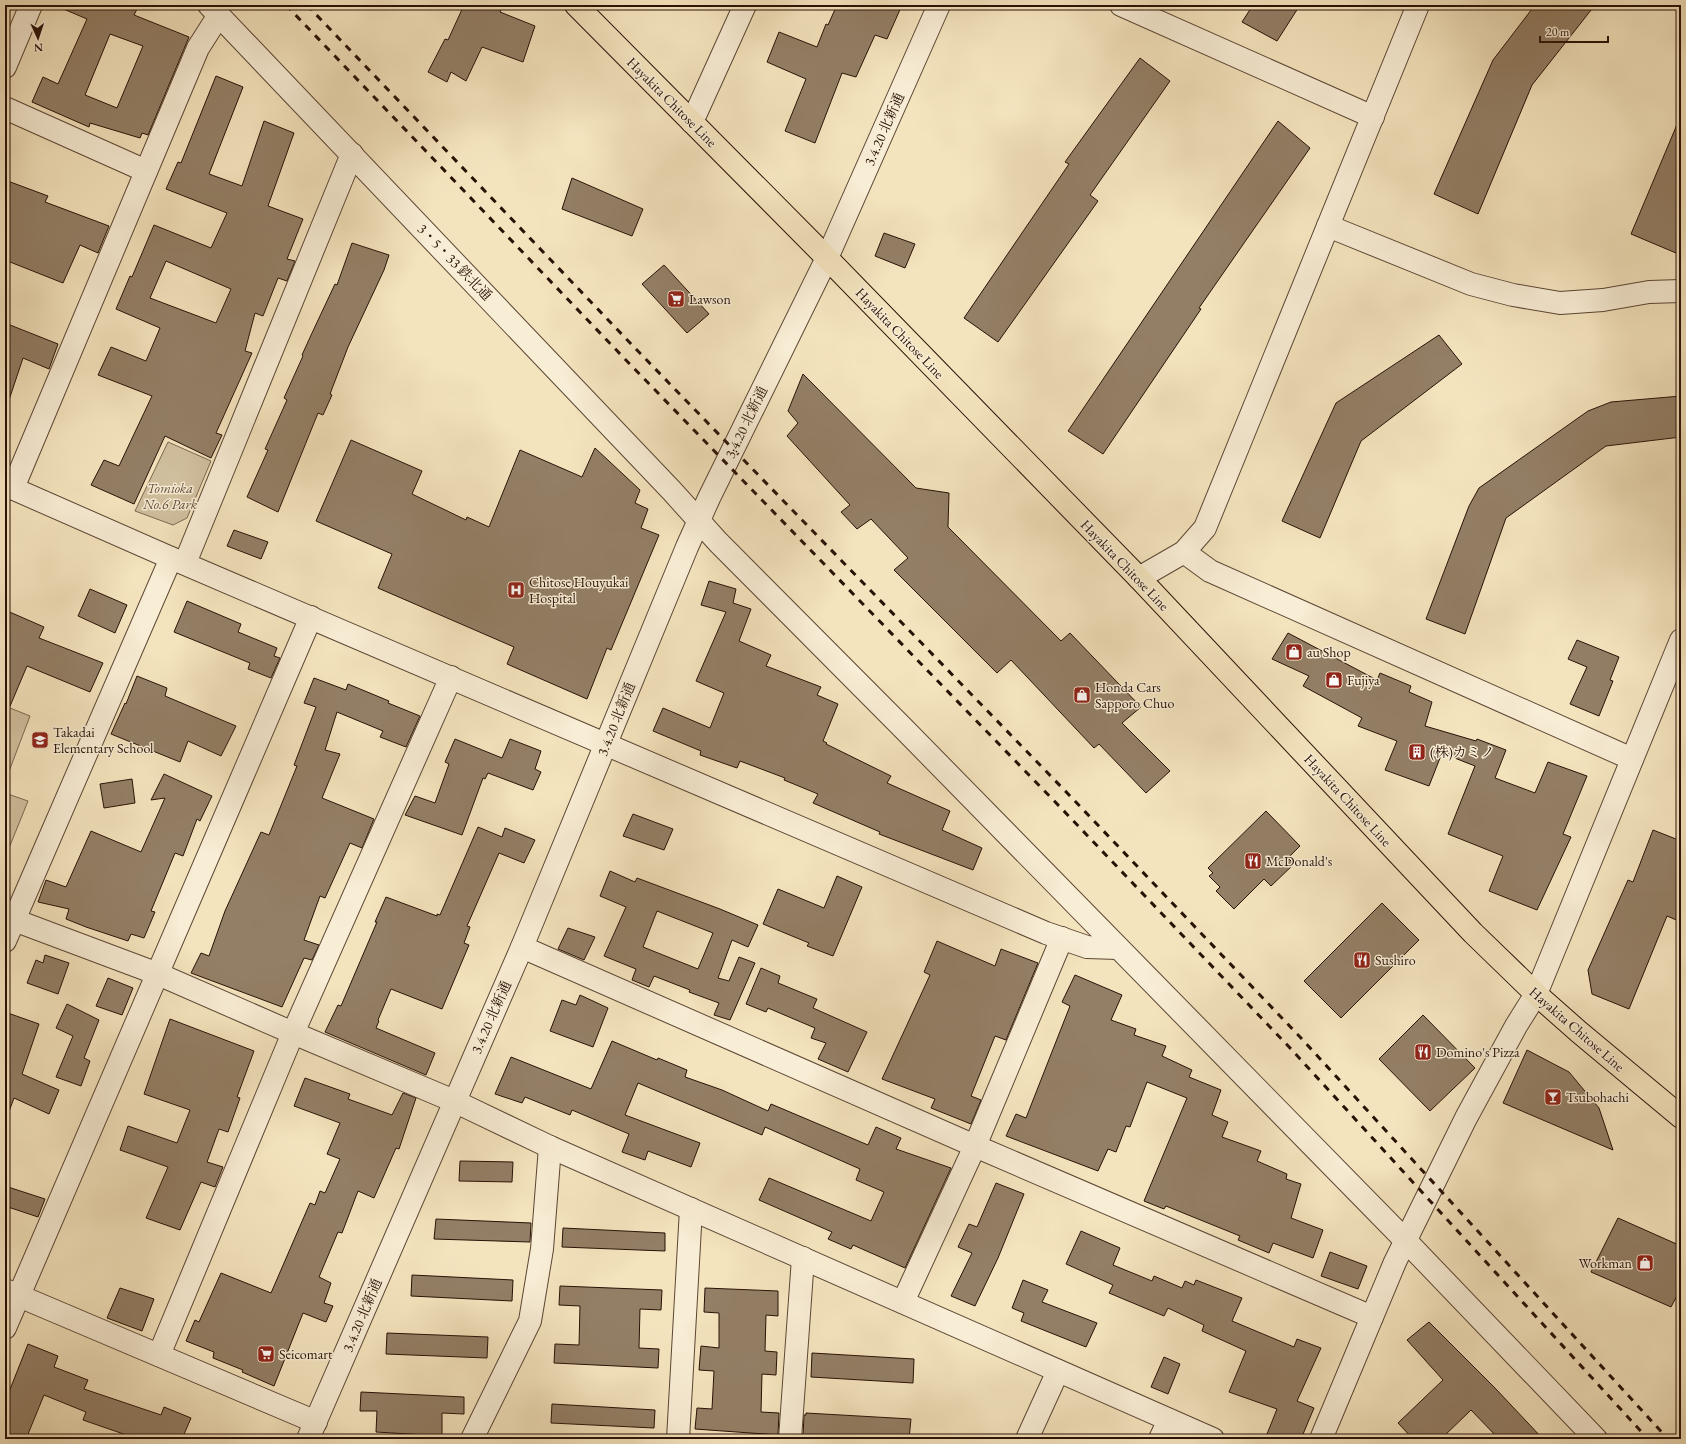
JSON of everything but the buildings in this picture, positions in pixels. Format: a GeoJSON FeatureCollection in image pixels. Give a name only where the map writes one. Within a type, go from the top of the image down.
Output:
{"type":"FeatureCollection","features":[{"type":"Feature","properties":{"kind":"main road","name":"Hayakita Chitose Line"},"geometry":{"type":"LineString","coordinates":[[576,5],[827,258],[1138,578],[1473,933],[1536,994],[1681,1117]]}},
{"type":"Feature","properties":{"kind":"street"},"geometry":{"type":"LineString","coordinates":[[5,67],[31,5]]}},
{"type":"Feature","properties":{"kind":"street"},"geometry":{"type":"LineString","coordinates":[[692,122],[745,5]]}},
{"type":"Feature","properties":{"kind":"street","name":"3.4.20 北新通"},"geometry":{"type":"LineString","coordinates":[[312,1430],[522,947],[708,498],[827,258],[939,5]]}},
{"type":"Feature","properties":{"kind":"street"},"geometry":{"type":"LineString","coordinates":[[1121,5],[1372,117]]}},
{"type":"Feature","properties":{"kind":"street"},"geometry":{"type":"LineString","coordinates":[[1138,578],[1184,552],[1205,528],[1418,5]]}},
{"type":"Feature","properties":{"kind":"street"},"geometry":{"type":"LineString","coordinates":[[214,10],[9,487],[1046,933],[1087,947],[1118,948]]}},
{"type":"Feature","properties":{"kind":"street","name":"3・5・33 鉄北通"},"geometry":{"type":"LineString","coordinates":[[214,10],[699,520],[718,542],[1406,1240],[1596,1439]]}},
{"type":"Feature","properties":{"kind":"street"},"geometry":{"type":"LineString","coordinates":[[5,108],[146,171]]}},
{"type":"Feature","properties":{"kind":"street"},"geometry":{"type":"LineString","coordinates":[[5,941],[178,560],[352,154]]}},
{"type":"Feature","properties":{"kind":"street"},"geometry":{"type":"LineString","coordinates":[[1328,226],[1471,284],[1513,295],[1560,303],[1603,300],[1649,292],[1681,291]]}},
{"type":"Feature","properties":{"kind":"street"},"geometry":{"type":"LineString","coordinates":[[1184,552],[1210,571],[1632,759]]}},
{"type":"Feature","properties":{"kind":"street"},"geometry":{"type":"LineString","coordinates":[[5,1328],[12,1292],[158,974],[311,617]]}},
{"type":"Feature","properties":{"kind":"street"},"geometry":{"type":"LineString","coordinates":[[1321,1439],[1406,1240],[1466,1118],[1516,1026],[1536,994],[1632,759],[1674,673],[1681,640]]}},
{"type":"Feature","properties":{"kind":"street"},"geometry":{"type":"LineString","coordinates":[[159,1355],[293,1033],[451,677]]}},
{"type":"Feature","properties":{"kind":"street"},"geometry":{"type":"LineString","coordinates":[[14,920],[158,974],[454,1101],[550,1147],[1213,1439]]}},
{"type":"Feature","properties":{"kind":"street"},"geometry":{"type":"LineString","coordinates":[[903,1302],[975,1146],[1062,938]]}},
{"type":"Feature","properties":{"kind":"street"},"geometry":{"type":"LineString","coordinates":[[522,947],[975,1146],[1372,1317]]}},
{"type":"Feature","properties":{"kind":"street"},"geometry":{"type":"LineString","coordinates":[[472,1439],[530,1321],[542,1249],[550,1147]]}},
{"type":"Feature","properties":{"kind":"street"},"geometry":{"type":"LineString","coordinates":[[678,1439],[691,1209]]}},
{"type":"Feature","properties":{"kind":"street"},"geometry":{"type":"LineString","coordinates":[[790,1439],[803,1258]]}},
{"type":"Feature","properties":{"kind":"street"},"geometry":{"type":"LineString","coordinates":[[12,1292],[159,1355],[312,1430]]}},
{"type":"Feature","properties":{"kind":"street"},"geometry":{"type":"LineString","coordinates":[[1027,1439],[1058,1371]]}},
{"type":"Feature","properties":{"kind":"street"},"geometry":{"type":"LineString","coordinates":[[1160,1439],[1169,1420]]}},
{"type":"Feature","properties":{"kind":"green space","name":"Tomioka No.6 Park"},"geometry":{"type":"Polygon","coordinates":[[[168,442],[211,461],[187,518],[173,525],[135,511],[168,442]]]}},
{"type":"Feature","properties":{"kind":"green space"},"geometry":{"type":"Polygon","coordinates":[[[5,706],[30,716],[5,782],[5,706]]]}},
{"type":"Feature","properties":{"kind":"green space"},"geometry":{"type":"Polygon","coordinates":[[[5,793],[28,801],[5,858],[5,793]]]}},
{"type":"Feature","properties":{"kind":"railway"},"geometry":{"type":"LineString","coordinates":[[286,5],[623,357],[1062,809],[1291,1049],[1648,1439]]}},
{"type":"Feature","properties":{"kind":"railway"},"geometry":{"type":"LineString","coordinates":[[307,5],[634,347],[1073,799],[1301,1038],[1668,1439]]}},
{"type":"Feature","properties":{"kind":"place","name":"Lawson"},"geometry":{"type":"Point","coordinates":[676,299]}},
{"type":"Feature","properties":{"kind":"place","name":"Chitose Houyukai Hospital"},"geometry":{"type":"Point","coordinates":[516,590]}},
{"type":"Feature","properties":{"kind":"place","name":"au Shop"},"geometry":{"type":"Point","coordinates":[1294,652]}},
{"type":"Feature","properties":{"kind":"place","name":"Fujiya"},"geometry":{"type":"Point","coordinates":[1334,680]}},
{"type":"Feature","properties":{"kind":"place","name":"Honda Cars Sapporo Chuo"},"geometry":{"type":"Point","coordinates":[1082,695]}},
{"type":"Feature","properties":{"kind":"place","name":"Takadai Elementary School"},"geometry":{"type":"Point","coordinates":[40,740]}},
{"type":"Feature","properties":{"kind":"place","name":"(株)カミノ"},"geometry":{"type":"Point","coordinates":[1417,752]}},
{"type":"Feature","properties":{"kind":"place","name":"McDonald's"},"geometry":{"type":"Point","coordinates":[1253,861]}},
{"type":"Feature","properties":{"kind":"place","name":"Sushiro"},"geometry":{"type":"Point","coordinates":[1362,960]}},
{"type":"Feature","properties":{"kind":"place","name":"Domino's Pizza"},"geometry":{"type":"Point","coordinates":[1423,1052]}},
{"type":"Feature","properties":{"kind":"place","name":"Tsubohachi"},"geometry":{"type":"Point","coordinates":[1553,1097]}},
{"type":"Feature","properties":{"kind":"place","name":"Workman"},"geometry":{"type":"Point","coordinates":[1645,1263]}},
{"type":"Feature","properties":{"kind":"place","name":"Seicomart"},"geometry":{"type":"Point","coordinates":[266,1354]}}]}
